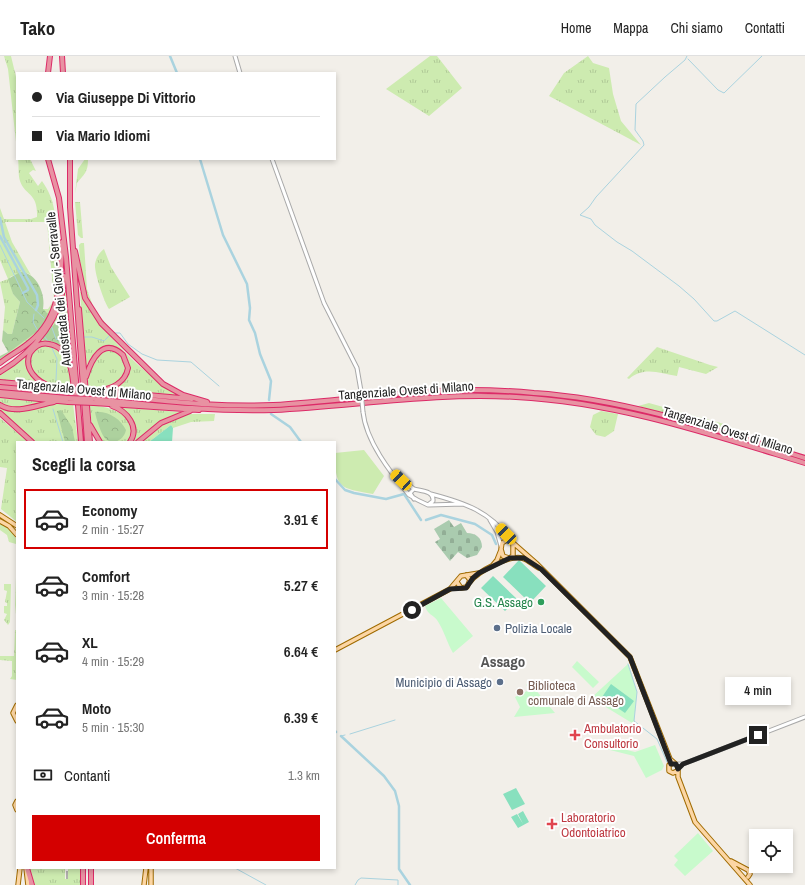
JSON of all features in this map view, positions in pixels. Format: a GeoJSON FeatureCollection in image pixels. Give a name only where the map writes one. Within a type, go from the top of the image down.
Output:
{"type":"FeatureCollection","features":[{"type":"Feature","properties":{"kind":"highway"},"geometry":{"type":"LineString","coordinates":[[48,72],[50,56]]}},
{"type":"Feature","properties":{"kind":"highway"},"geometry":{"type":"LineString","coordinates":[[62,56],[63,72]]}},
{"type":"Feature","properties":{"kind":"highway","name":"Autostrada dei Giovi - Serravalle"},"geometry":{"type":"LineString","coordinates":[[48,160],[59,198],[63,231],[81,441]]}},
{"type":"Feature","properties":{"kind":"highway","name":"Autostrada dei Giovi - Serravalle"},"geometry":{"type":"LineString","coordinates":[[70,160],[69,182],[72,240],[87,441]]}},
{"type":"Feature","properties":{"kind":"highway"},"geometry":{"type":"LineString","coordinates":[[0,363],[31,342],[42,330],[50,317],[60,288],[63,231]]}},
{"type":"Feature","properties":{"kind":"highway"},"geometry":{"type":"LineString","coordinates":[[72,240],[83,291],[96,318],[158,380],[173,390],[200,400],[219,404]]}},
{"type":"Feature","properties":{"kind":"highway"},"geometry":{"type":"LineString","coordinates":[[0,372],[13,363],[38,339],[53,318],[60,301],[63,288],[62,251]]}},
{"type":"Feature","properties":{"kind":"highway"},"geometry":{"type":"LineString","coordinates":[[74,271],[78,292],[90,441]]}},
{"type":"Feature","properties":{"kind":"highway"},"geometry":{"type":"LineString","coordinates":[[52,387],[38,380],[31,372],[28,365],[30,353],[36,346],[42,344],[56,346],[70,362],[81,434]]}},
{"type":"Feature","properties":{"kind":"highway"},"geometry":{"type":"LineString","coordinates":[[85,380],[91,361],[101,351],[114,349],[123,354],[128,365],[127,373],[123,379],[111,388],[94,396]]}},
{"type":"Feature","properties":{"kind":"highway"},"geometry":{"type":"LineString","coordinates":[[0,382],[68,390]]}},
{"type":"Feature","properties":{"kind":"highway","name":"Tangenziale Ovest di Milano"},"geometry":{"type":"LineString","coordinates":[[0,387],[68,390],[94,396],[215,409],[276,410],[441,396],[539,398],[598,406],[657,419],[805,463]]}},
{"type":"Feature","properties":{"kind":"highway","name":"Tangenziale Ovest di Milano"},"geometry":{"type":"LineString","coordinates":[[0,392],[68,400],[94,396],[219,404],[274,405],[449,390],[536,393],[608,402],[655,413],[805,458]]}},
{"type":"Feature","properties":{"kind":"highway"},"geometry":{"type":"LineString","coordinates":[[0,396],[59,401]]}},
{"type":"Feature","properties":{"kind":"highway"},"geometry":{"type":"LineString","coordinates":[[94,396],[200,400]]}},
{"type":"Feature","properties":{"kind":"highway"},"geometry":{"type":"LineString","coordinates":[[94,396],[106,404],[120,410],[129,418],[134,430],[130,441]]}},
{"type":"Feature","properties":{"kind":"highway"},"geometry":{"type":"LineString","coordinates":[[0,405],[10,409],[19,409],[68,400]]}},
{"type":"Feature","properties":{"kind":"highway"},"geometry":{"type":"LineString","coordinates":[[106,404],[192,411],[215,409]]}},
{"type":"Feature","properties":{"kind":"highway"},"geometry":{"type":"LineString","coordinates":[[139,441],[161,423],[192,411]]}},
{"type":"Feature","properties":{"kind":"highway"},"geometry":{"type":"LineString","coordinates":[[0,413],[31,441]]}},
{"type":"Feature","properties":{"kind":"highway"},"geometry":{"type":"LineString","coordinates":[[89,421],[99,441]]}},
{"type":"Feature","properties":{"kind":"highway"},"geometry":{"type":"LineString","coordinates":[[26,869],[32,885]]}},
{"type":"Feature","properties":{"kind":"highway"},"geometry":{"type":"LineString","coordinates":[[90,869],[90,885]]}},
{"type":"Feature","properties":{"kind":"highway"},"geometry":{"type":"LineString","coordinates":[[81,885],[83,870]]}},
{"type":"Feature","properties":{"kind":"main road"},"geometry":{"type":"LineString","coordinates":[[0,515],[16,525]]}},
{"type":"Feature","properties":{"kind":"main road"},"geometry":{"type":"LineString","coordinates":[[0,520],[11,527],[16,534]]}},
{"type":"Feature","properties":{"kind":"main road"},"geometry":{"type":"LineString","coordinates":[[490,568],[497,560],[503,542],[507,540],[512,542],[630,657],[695,822],[743,878],[751,885]]}},
{"type":"Feature","properties":{"kind":"main road"},"geometry":{"type":"LineString","coordinates":[[450,589],[457,582],[460,576],[479,573],[510,558],[514,553],[512,542]]}},
{"type":"Feature","properties":{"kind":"main road"},"geometry":{"type":"LineString","coordinates":[[501,548],[504,557],[524,558],[541,569]]}},
{"type":"Feature","properties":{"kind":"main road"},"geometry":{"type":"LineString","coordinates":[[336,649],[450,589],[460,587],[466,588],[479,573]]}},
{"type":"Feature","properties":{"kind":"main road"},"geometry":{"type":"LineString","coordinates":[[466,576],[470,582]]}},
{"type":"Feature","properties":{"kind":"main road"},"geometry":{"type":"LineString","coordinates":[[457,582],[460,587]]}},
{"type":"Feature","properties":{"kind":"main road"},"geometry":{"type":"LineString","coordinates":[[16,707],[13,713],[16,721]]}},
{"type":"Feature","properties":{"kind":"main road"},"geometry":{"type":"LineString","coordinates":[[728,860],[750,873],[748,877],[751,885]]}},
{"type":"Feature","properties":{"kind":"main road"},"geometry":{"type":"LineString","coordinates":[[18,885],[20,869]]}},
{"type":"Feature","properties":{"kind":"main road"},"geometry":{"type":"LineString","coordinates":[[26,869],[28,885]]}},
{"type":"Feature","properties":{"kind":"main road"},"geometry":{"type":"LineString","coordinates":[[144,885],[146,869]]}},
{"type":"Feature","properties":{"kind":"main road"},"geometry":{"type":"LineString","coordinates":[[151,869],[151,885]]}},
{"type":"Feature","properties":{"kind":"main road"},"geometry":{"type":"LineString","coordinates":[[740,873],[745,869]]}},
{"type":"Feature","properties":{"kind":"main road"},"geometry":{"type":"LineString","coordinates":[[743,878],[748,877]]}},
{"type":"Feature","properties":{"kind":"street"},"geometry":{"type":"LineString","coordinates":[[235,56],[240,72]]}},
{"type":"Feature","properties":{"kind":"street"},"geometry":{"type":"LineString","coordinates":[[272,160],[324,303],[357,368],[363,412],[369,436],[405,490],[414,499],[428,505],[461,504],[474,507]]}},
{"type":"Feature","properties":{"kind":"street"},"geometry":{"type":"LineString","coordinates":[[393,472],[414,488],[474,507],[490,519],[508,536],[512,542]]}},
{"type":"Feature","properties":{"kind":"street"},"geometry":{"type":"LineString","coordinates":[[407,484],[414,499]]}},
{"type":"Feature","properties":{"kind":"street"},"geometry":{"type":"LineString","coordinates":[[410,493],[414,488]]}},
{"type":"Feature","properties":{"kind":"street"},"geometry":{"type":"LineString","coordinates":[[428,505],[433,501],[431,494]]}},
{"type":"Feature","properties":{"kind":"street"},"geometry":{"type":"LineString","coordinates":[[490,519],[497,532],[501,548]]}},
{"type":"Feature","properties":{"kind":"street"},"geometry":{"type":"LineString","coordinates":[[503,542],[508,536]]}},
{"type":"Feature","properties":{"kind":"street"},"geometry":{"type":"LineString","coordinates":[[674,766],[683,764],[805,717]]}},
{"type":"Feature","properties":{"kind":"green space"},"geometry":{"type":"Polygon","coordinates":[[[4,56],[11,56],[16,77],[16,142],[8,69],[4,56]]]}},
{"type":"Feature","properties":{"kind":"green space"},"geometry":{"type":"Polygon","coordinates":[[[430,56],[437,56],[462,88],[429,116],[386,89],[430,56]]]}},
{"type":"Feature","properties":{"kind":"green space"},"geometry":{"type":"Polygon","coordinates":[[[588,56],[593,63],[609,68],[613,94],[621,121],[641,145],[549,96],[564,73],[588,56]]]}},
{"type":"Feature","properties":{"kind":"green space"},"geometry":{"type":"Polygon","coordinates":[[[18,160],[30,160],[36,171],[33,170],[29,173],[38,186],[42,181],[50,195],[55,215],[59,267],[57,293],[48,317],[40,329],[27,343],[0,361],[0,359],[39,329],[43,309],[48,309],[54,300],[47,222],[5,222],[12,242],[31,275],[23,273],[10,277],[13,294],[20,302],[12,334],[8,334],[3,330],[5,307],[0,282],[8,279],[0,260],[0,208],[4,219],[31,219],[37,217],[35,203],[31,195],[22,186],[19,176],[18,160]]]}},
{"type":"Feature","properties":{"kind":"green space"},"geometry":{"type":"Polygon","coordinates":[[[84,160],[88,160],[85,173],[77,183],[75,194],[78,169],[84,160]]]}},
{"type":"Feature","properties":{"kind":"green space"},"geometry":{"type":"Polygon","coordinates":[[[75,202],[80,202],[83,238],[78,235],[75,202]]]}},
{"type":"Feature","properties":{"kind":"green space"},"geometry":{"type":"Polygon","coordinates":[[[84,243],[87,289],[94,309],[111,330],[109,331],[94,310],[85,291],[80,259],[79,245],[84,243]]]}},
{"type":"Feature","properties":{"kind":"green space"},"geometry":{"type":"Polygon","coordinates":[[[104,249],[111,267],[130,297],[109,309],[100,287],[95,268],[97,258],[104,249]]]}},
{"type":"Feature","properties":{"kind":"green space"},"geometry":{"type":"Polygon","coordinates":[[[20,272],[26,273],[36,280],[42,291],[44,303],[43,309],[49,315],[39,330],[0,359],[0,356],[8,352],[2,341],[3,330],[8,334],[12,334],[20,302],[13,294],[8,279],[20,272]]]}},
{"type":"Feature","properties":{"kind":"green space"},"geometry":{"type":"Polygon","coordinates":[[[66,278],[73,366],[62,349],[49,342],[44,342],[29,351],[26,361],[28,370],[41,385],[0,382],[0,374],[13,366],[49,328],[66,278]]]}},
{"type":"Feature","properties":{"kind":"green space"},"geometry":{"type":"Polygon","coordinates":[[[80,292],[82,292],[88,305],[98,320],[124,351],[154,378],[182,396],[110,390],[121,382],[127,374],[129,365],[127,358],[122,351],[115,348],[107,347],[99,350],[86,367],[80,292]]]}},
{"type":"Feature","properties":{"kind":"green space"},"geometry":{"type":"Polygon","coordinates":[[[57,321],[62,327],[59,334],[68,336],[70,349],[67,351],[52,341],[43,340],[43,337],[57,321]]]}},
{"type":"Feature","properties":{"kind":"green space"},"geometry":{"type":"Polygon","coordinates":[[[44,345],[52,346],[58,350],[66,360],[72,387],[50,385],[41,381],[36,376],[30,364],[30,358],[32,353],[37,348],[44,345]]]}},
{"type":"Feature","properties":{"kind":"green space"},"geometry":{"type":"Polygon","coordinates":[[[657,347],[718,367],[706,374],[679,367],[677,376],[658,372],[646,372],[634,375],[629,379],[627,378],[657,347]]]}},
{"type":"Feature","properties":{"kind":"green space"},"geometry":{"type":"Polygon","coordinates":[[[107,350],[117,352],[123,357],[126,364],[125,371],[120,379],[113,385],[102,389],[88,389],[88,377],[91,366],[97,356],[107,350]]]}},
{"type":"Feature","properties":{"kind":"green space"},"geometry":{"type":"Polygon","coordinates":[[[0,397],[48,402],[17,408],[5,406],[0,403],[0,397]]]}},
{"type":"Feature","properties":{"kind":"green space"},"geometry":{"type":"Polygon","coordinates":[[[649,403],[724,424],[752,437],[638,406],[649,403]]]}},
{"type":"Feature","properties":{"kind":"green space"},"geometry":{"type":"Polygon","coordinates":[[[56,404],[73,404],[78,441],[33,441],[0,412],[0,407],[7,410],[56,404]]]}},
{"type":"Feature","properties":{"kind":"green space"},"geometry":{"type":"Polygon","coordinates":[[[89,405],[114,410],[122,414],[128,419],[131,425],[131,433],[127,441],[101,441],[92,424],[89,405]]]}},
{"type":"Feature","properties":{"kind":"green space"},"geometry":{"type":"Polygon","coordinates":[[[119,407],[179,412],[156,424],[137,441],[131,441],[135,429],[119,407]]]}},
{"type":"Feature","properties":{"kind":"green space"},"geometry":{"type":"Polygon","coordinates":[[[61,410],[72,427],[75,441],[65,441],[57,411],[61,410]]]}},
{"type":"Feature","properties":{"kind":"green space"},"geometry":{"type":"Polygon","coordinates":[[[601,411],[618,414],[614,431],[605,437],[596,435],[590,427],[593,415],[601,411]]]}},
{"type":"Feature","properties":{"kind":"green space"},"geometry":{"type":"Polygon","coordinates":[[[95,412],[104,412],[109,414],[121,422],[126,430],[125,434],[117,441],[109,441],[101,432],[95,412]]]}},
{"type":"Feature","properties":{"kind":"green space"},"geometry":{"type":"Polygon","coordinates":[[[188,414],[215,414],[214,421],[191,422],[173,428],[171,425],[150,441],[142,441],[164,423],[188,414]]]}},
{"type":"Feature","properties":{"kind":"green space"},"geometry":{"type":"Polygon","coordinates":[[[0,418],[27,441],[16,441],[16,521],[1,509],[7,468],[0,467],[0,418]]]}},
{"type":"Feature","properties":{"kind":"green space"},"geometry":{"type":"Polygon","coordinates":[[[171,425],[173,428],[172,441],[150,441],[171,425]]]}},
{"type":"Feature","properties":{"kind":"green space"},"geometry":{"type":"Polygon","coordinates":[[[364,450],[384,476],[373,494],[346,488],[342,485],[336,474],[336,453],[364,450]]]}},
{"type":"Feature","properties":{"kind":"green space"},"geometry":{"type":"Polygon","coordinates":[[[449,520],[454,527],[461,523],[467,533],[476,535],[480,539],[482,547],[477,555],[467,558],[458,552],[450,561],[435,542],[440,539],[434,529],[449,520]]]}},
{"type":"Feature","properties":{"kind":"green space"},"geometry":{"type":"Polygon","coordinates":[[[0,523],[9,528],[16,538],[16,544],[9,542],[7,535],[0,530],[0,523]]]}},
{"type":"Feature","properties":{"kind":"green space"},"geometry":{"type":"Polygon","coordinates":[[[519,560],[546,586],[530,603],[503,577],[519,560]]]}},
{"type":"Feature","properties":{"kind":"green space"},"geometry":{"type":"Polygon","coordinates":[[[493,576],[517,599],[505,611],[481,588],[493,576]]]}},
{"type":"Feature","properties":{"kind":"green space"},"geometry":{"type":"Polygon","coordinates":[[[16,577],[16,614],[15,605],[16,577]]]}},
{"type":"Feature","properties":{"kind":"green space"},"geometry":{"type":"Polygon","coordinates":[[[4,584],[11,584],[10,622],[8,625],[4,620],[7,614],[4,613],[4,606],[7,606],[7,603],[5,602],[7,591],[4,590],[4,584]]]}},
{"type":"Feature","properties":{"kind":"green space"},"geometry":{"type":"Polygon","coordinates":[[[441,598],[473,636],[453,653],[437,620],[427,611],[425,606],[441,598]]]}},
{"type":"Feature","properties":{"kind":"green space"},"geometry":{"type":"Polygon","coordinates":[[[16,630],[16,680],[10,679],[12,676],[12,661],[0,660],[0,656],[14,656],[16,630]]]}},
{"type":"Feature","properties":{"kind":"green space"},"geometry":{"type":"Polygon","coordinates":[[[577,661],[599,682],[593,688],[572,667],[577,661]]]}},
{"type":"Feature","properties":{"kind":"green space"},"geometry":{"type":"Polygon","coordinates":[[[628,664],[637,692],[634,721],[632,723],[591,698],[628,664]]]}},
{"type":"Feature","properties":{"kind":"green space"},"geometry":{"type":"Polygon","coordinates":[[[529,682],[555,713],[514,717],[520,707],[515,697],[527,691],[528,687],[526,685],[529,682]]]}},
{"type":"Feature","properties":{"kind":"green space"},"geometry":{"type":"Polygon","coordinates":[[[611,684],[634,701],[625,713],[602,697],[611,684]]]}},
{"type":"Feature","properties":{"kind":"green space"},"geometry":{"type":"Polygon","coordinates":[[[583,739],[635,752],[655,745],[664,766],[662,770],[646,778],[634,756],[586,744],[583,739]]]}},
{"type":"Feature","properties":{"kind":"green space"},"geometry":{"type":"Polygon","coordinates":[[[516,788],[525,804],[512,810],[503,794],[516,788]]]}},
{"type":"Feature","properties":{"kind":"green space"},"geometry":{"type":"Polygon","coordinates":[[[523,811],[529,822],[518,828],[511,817],[517,814],[523,824],[518,814],[523,811]]]}},
{"type":"Feature","properties":{"kind":"green space"},"geometry":{"type":"Polygon","coordinates":[[[698,833],[713,851],[685,876],[674,865],[678,860],[674,856],[698,833]]]}},
{"type":"Feature","properties":{"kind":"green space"},"geometry":{"type":"Polygon","coordinates":[[[28,869],[65,869],[65,879],[68,879],[68,869],[80,869],[80,885],[33,885],[28,869]]]}},
{"type":"Feature","properties":{"kind":"waterway"},"geometry":{"type":"LineString","coordinates":[[170,56],[177,72]]}},
{"type":"Feature","properties":{"kind":"waterway"},"geometry":{"type":"LineString","coordinates":[[687,56],[685,60],[636,104],[635,130],[643,141],[644,145],[596,197],[589,207],[580,215],[591,219],[595,225],[617,242],[632,251],[679,286],[694,299],[714,321],[717,321],[735,311],[805,355]]}},
{"type":"Feature","properties":{"kind":"waterway"},"geometry":{"type":"LineString","coordinates":[[688,59],[718,90],[724,93],[762,56]]}},
{"type":"Feature","properties":{"kind":"waterway"},"geometry":{"type":"LineString","coordinates":[[200,160],[223,235],[247,284],[250,308],[249,320],[255,333],[260,354],[271,381],[269,400]]}},
{"type":"Feature","properties":{"kind":"waterway"},"geometry":{"type":"LineString","coordinates":[[0,218],[4,237],[37,295],[38,305],[36,310]]}},
{"type":"Feature","properties":{"kind":"waterway"},"geometry":{"type":"LineString","coordinates":[[0,236],[28,288],[28,290],[23,293]]}},
{"type":"Feature","properties":{"kind":"waterway"},"geometry":{"type":"LineString","coordinates":[[0,245],[27,302],[44,318]]}},
{"type":"Feature","properties":{"kind":"waterway"},"geometry":{"type":"LineString","coordinates":[[34,314],[33,322],[38,331]]}},
{"type":"Feature","properties":{"kind":"waterway"},"geometry":{"type":"LineString","coordinates":[[51,325],[56,339],[62,341],[70,339]]}},
{"type":"Feature","properties":{"kind":"waterway"},"geometry":{"type":"LineString","coordinates":[[113,333],[120,333],[128,344],[142,354],[157,360],[191,362],[219,386]]}},
{"type":"Feature","properties":{"kind":"waterway"},"geometry":{"type":"LineString","coordinates":[[43,335],[48,341]]}},
{"type":"Feature","properties":{"kind":"waterway"},"geometry":{"type":"LineString","coordinates":[[83,337],[92,337],[104,341],[110,335]]}},
{"type":"Feature","properties":{"kind":"waterway"},"geometry":{"type":"LineString","coordinates":[[52,348],[57,359],[56,380]]}},
{"type":"Feature","properties":{"kind":"waterway"},"geometry":{"type":"LineString","coordinates":[[53,409],[63,441]]}},
{"type":"Feature","properties":{"kind":"waterway"},"geometry":{"type":"LineString","coordinates":[[271,414],[290,427],[300,441]]}},
{"type":"Feature","properties":{"kind":"waterway"},"geometry":{"type":"LineString","coordinates":[[336,480],[345,490],[354,493],[386,499],[404,494],[421,520]]}},
{"type":"Feature","properties":{"kind":"waterway"},"geometry":{"type":"LineString","coordinates":[[426,520],[441,515],[475,524],[492,535],[496,544]]}},
{"type":"Feature","properties":{"kind":"waterway"},"geometry":{"type":"LineString","coordinates":[[628,664],[637,692],[634,721],[657,739],[667,762]]}},
{"type":"Feature","properties":{"kind":"waterway"},"geometry":{"type":"LineString","coordinates":[[350,734],[395,720]]}},
{"type":"Feature","properties":{"kind":"waterway"},"geometry":{"type":"LineString","coordinates":[[341,736],[345,735]]}},
{"type":"Feature","properties":{"kind":"waterway"},"geometry":{"type":"LineString","coordinates":[[341,736],[384,776],[395,791],[399,806],[399,869],[410,885]]}},
{"type":"Feature","properties":{"kind":"waterway"},"geometry":{"type":"LineString","coordinates":[[237,869],[266,885]]}},
{"type":"Feature","properties":{"kind":"waterway"},"geometry":{"type":"LineString","coordinates":[[355,885],[361,878],[398,880],[398,885]]}},
{"type":"Feature","properties":{"kind":"railway"},"geometry":{"type":"LineString","coordinates":[[67,869],[67,879]]}},
{"type":"Feature","properties":{"kind":"place","name":"G.S. Assago"},"geometry":{"type":"Point","coordinates":[541,602]}},
{"type":"Feature","properties":{"kind":"place","name":"Polizia Locale"},"geometry":{"type":"Point","coordinates":[497,628]}},
{"type":"Feature","properties":{"kind":"place","name":"Municipio di Assago"},"geometry":{"type":"Point","coordinates":[500,682]}},
{"type":"Feature","properties":{"kind":"place","name":"Biblioteca comunale di Assago"},"geometry":{"type":"Point","coordinates":[520,692]}},
{"type":"Feature","properties":{"kind":"place","name":"Ambulatorio Consultorio"},"geometry":{"type":"Point","coordinates":[575,735]}},
{"type":"Feature","properties":{"kind":"place","name":"Laboratorio Odontoiatrico"},"geometry":{"type":"Point","coordinates":[552,824]}},
{"type":"Feature","properties":{"kind":"district","name":"Assago"},"geometry":{"type":"Point","coordinates":[503,662]}},
{"type":"Feature","properties":{"kind":"route"},"geometry":{"type":"LineString","coordinates":[[412,610],[450,589],[460,587],[466,588],[473,578],[479,573],[510,558],[524,558],[534,566],[541,569],[630,657],[634,664],[671,764],[676,764],[678,769],[683,764],[758,735]]}}]}
